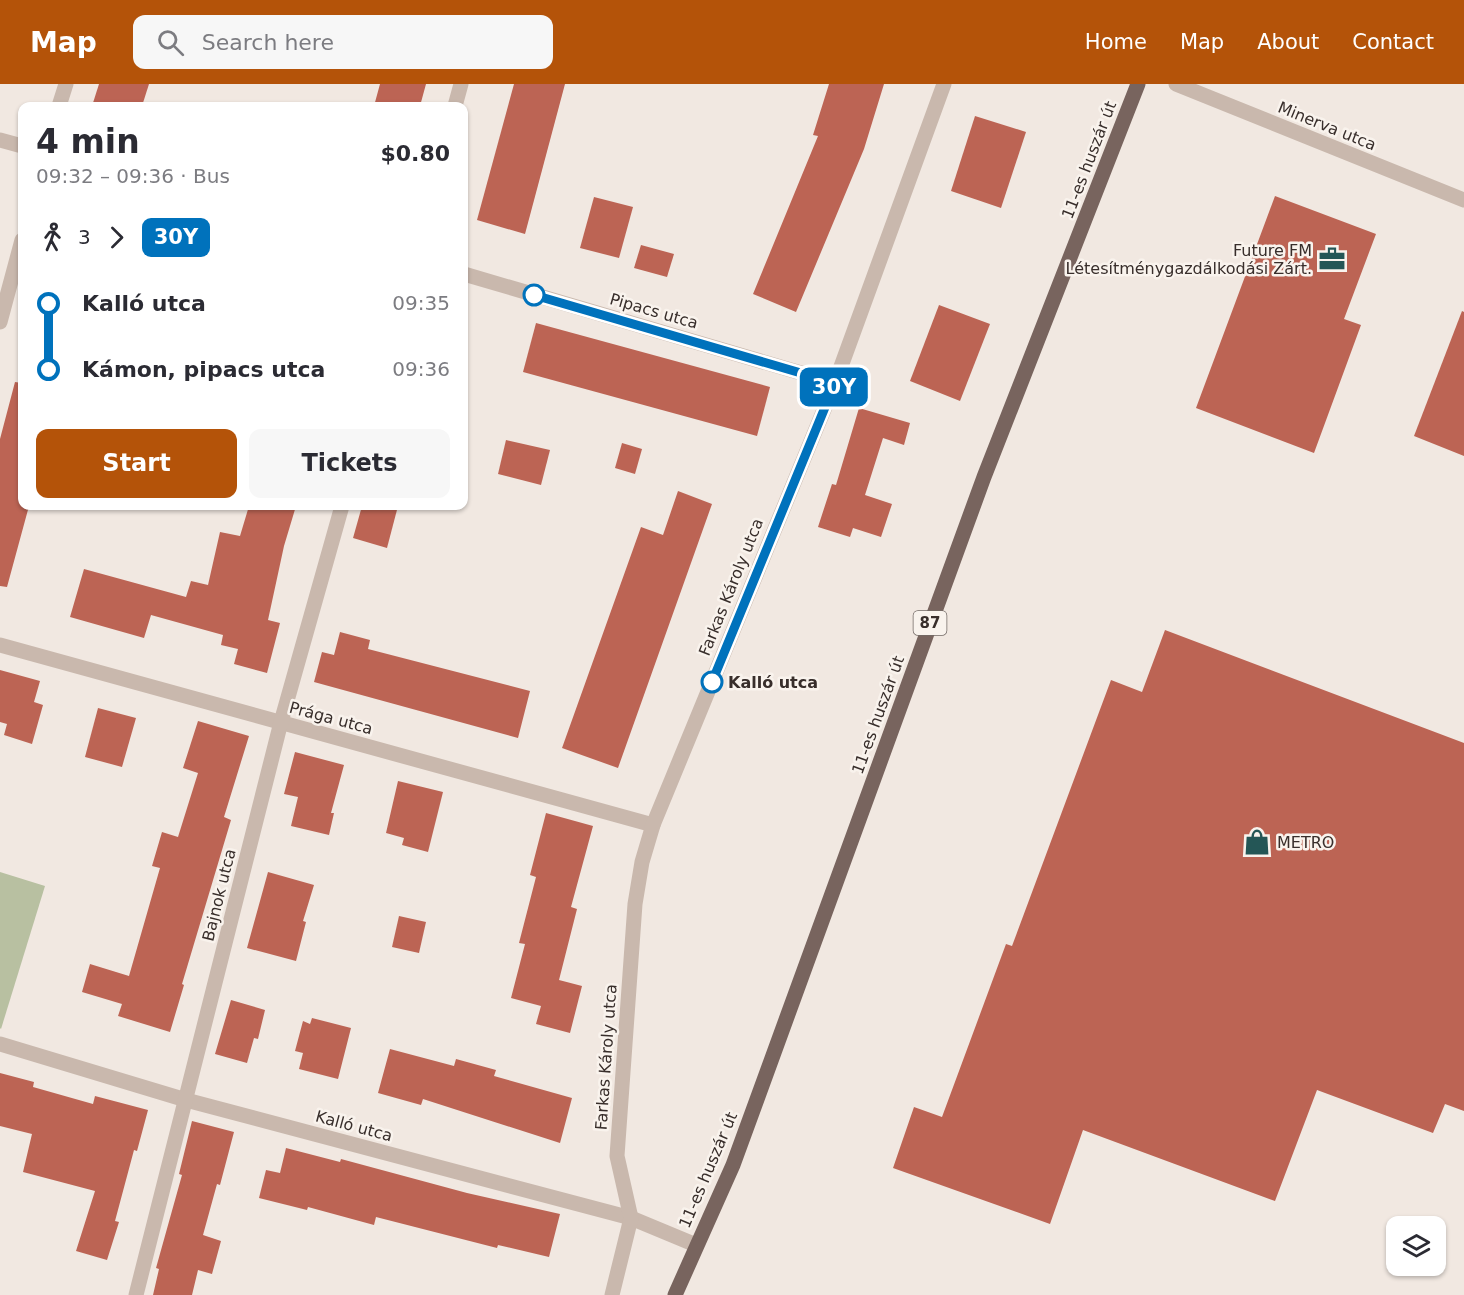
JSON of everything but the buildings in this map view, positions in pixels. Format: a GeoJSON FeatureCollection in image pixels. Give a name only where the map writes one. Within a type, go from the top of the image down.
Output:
{"type":"FeatureCollection","features":[{"type":"Feature","properties":{"kind":"main road","name":"11-es huszár út"},"geometry":{"type":"LineString","coordinates":[[694,1251],[733,1165],[984,477],[1138,84]]}},
{"type":"Feature","properties":{"kind":"main road","name":"87"},"geometry":{"type":"LineString","coordinates":[[675,1295],[694,1251]]}},
{"type":"Feature","properties":{"kind":"main road","name":"87"},"geometry":{"type":"LineString","coordinates":[[682,1295],[694,1251]]}},
{"type":"Feature","properties":{"kind":"street"},"geometry":{"type":"LineString","coordinates":[[61,102],[66,84]]}},
{"type":"Feature","properties":{"kind":"street"},"geometry":{"type":"LineString","coordinates":[[456,102],[461,84]]}},
{"type":"Feature","properties":{"kind":"street","name":"Farkas Károly utca"},"geometry":{"type":"LineString","coordinates":[[612,1295],[631,1218],[617,1156],[635,904],[642,862],[653,825],[835,383],[944,84]]}},
{"type":"Feature","properties":{"kind":"street","name":"Minerva utca"},"geometry":{"type":"LineString","coordinates":[[1176,84],[1464,200]]}},
{"type":"Feature","properties":{"kind":"street"},"geometry":{"type":"LineString","coordinates":[[0,140],[18,145]]}},
{"type":"Feature","properties":{"kind":"street"},"geometry":{"type":"LineString","coordinates":[[0,321],[18,255]]}},
{"type":"Feature","properties":{"kind":"street","name":"Pipacs utca"},"geometry":{"type":"LineString","coordinates":[[468,275],[835,383]]}},
{"type":"Feature","properties":{"kind":"street","name":"Bajnok utca"},"geometry":{"type":"LineString","coordinates":[[136,1295],[281,722],[341,510]]}},
{"type":"Feature","properties":{"kind":"street","name":"Prága utca"},"geometry":{"type":"LineString","coordinates":[[0,645],[653,825]]}},
{"type":"Feature","properties":{"kind":"street","name":"Kalló utca"},"geometry":{"type":"LineString","coordinates":[[0,1044],[186,1100],[631,1218],[694,1251]]}},
{"type":"Feature","properties":{"kind":"green space"},"geometry":{"type":"Polygon","coordinates":[[[0,872],[45,886],[1,1029],[0,1028],[0,872]]]}},
{"type":"Feature","properties":{"kind":"bus line","name":"30Y"},"geometry":{"type":"LineString","coordinates":[[534,295],[835,383],[712,682]]}},
{"type":"Feature","properties":{"kind":"place","name":"Future FM Létesítménygazdálkodási Zárt."},"geometry":{"type":"Point","coordinates":[1332,259]}},
{"type":"Feature","properties":{"kind":"place","name":"Kalló utca"},"geometry":{"type":"Point","coordinates":[712,682]}},
{"type":"Feature","properties":{"kind":"place","name":"METRO"},"geometry":{"type":"Point","coordinates":[1257,842]}}]}
